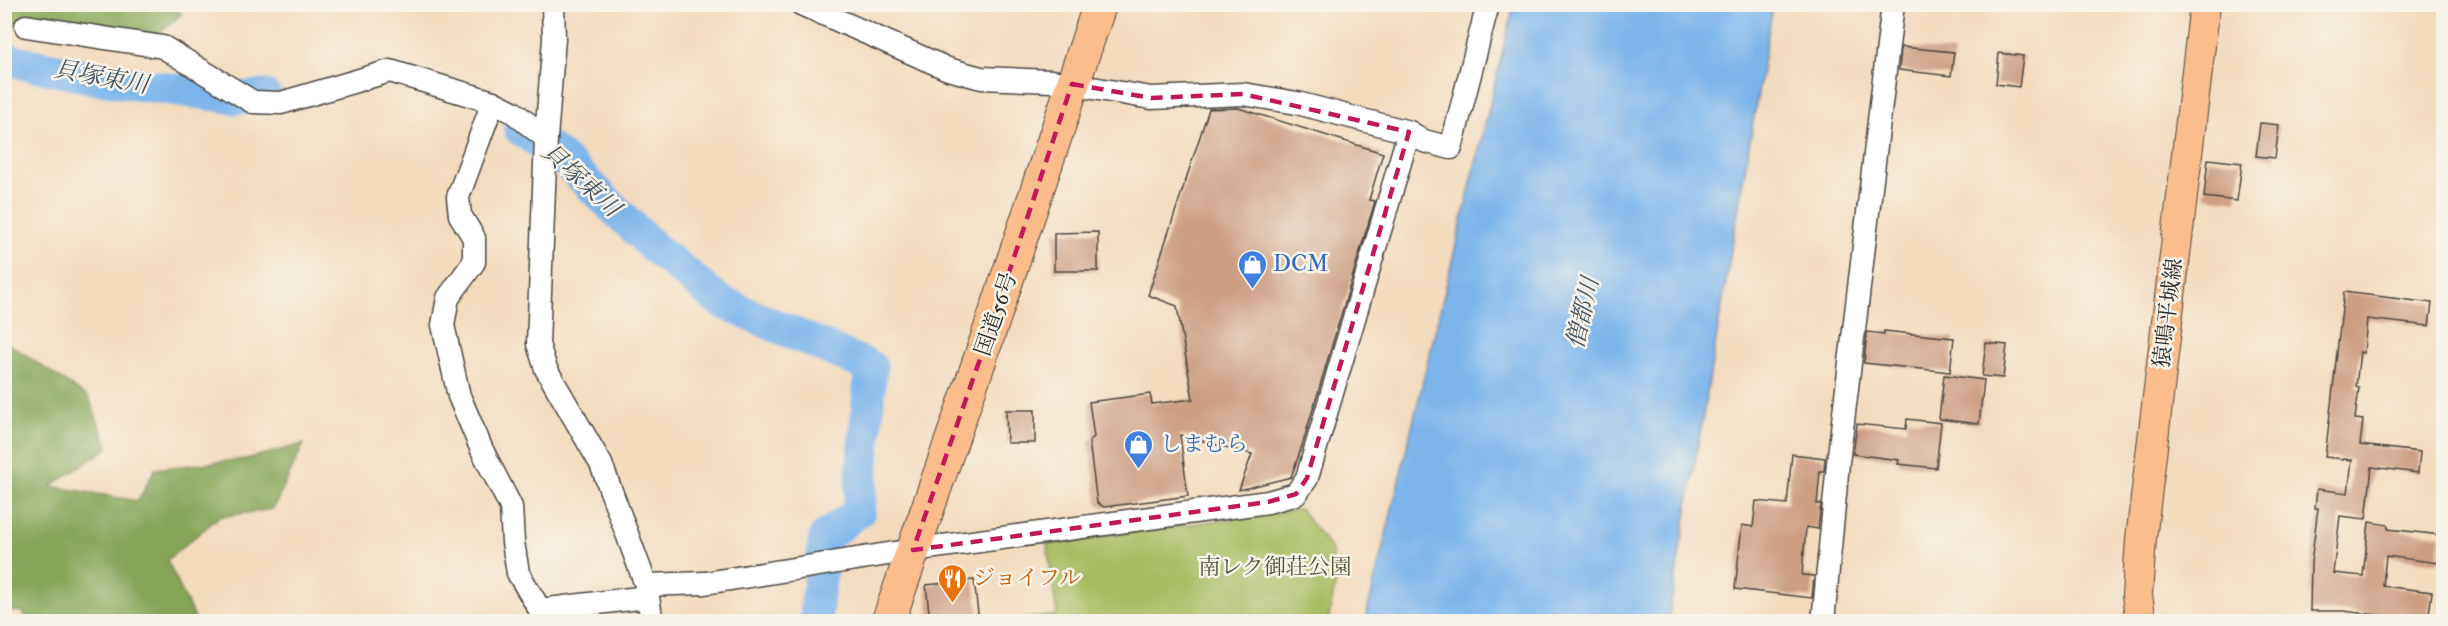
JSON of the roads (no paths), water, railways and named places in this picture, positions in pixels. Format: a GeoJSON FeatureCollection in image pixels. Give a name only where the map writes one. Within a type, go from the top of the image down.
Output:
{"type":"FeatureCollection","features":[{"type":"Feature","properties":{"kind":"highway","name":"国道56号"},"geometry":{"type":"LineString","coordinates":[[888,621],[979,362],[1100,4]]}},
{"type":"Feature","properties":{"kind":"main road","name":"猿鳴平城線"},"geometry":{"type":"LineString","coordinates":[[2140,621],[2137,595],[2141,539],[2205,4]]}},
{"type":"Feature","properties":{"kind":"street"},"geometry":{"type":"LineString","coordinates":[[554,4],[538,344],[546,369],[601,464],[646,591],[652,621]]}},
{"type":"Feature","properties":{"kind":"street"},"geometry":{"type":"LineString","coordinates":[[801,4],[948,69],[981,78],[1072,84],[1151,98],[1244,94],[1297,103],[1408,132],[1424,141],[1451,148],[1488,4]]}},
{"type":"Feature","properties":{"kind":"street"},"geometry":{"type":"LineString","coordinates":[[1823,621],[1838,463],[1893,4]]}},
{"type":"Feature","properties":{"kind":"street"},"geometry":{"type":"LineString","coordinates":[[26,26],[163,47],[253,102],[281,103],[390,71],[493,102],[513,112],[546,138]]}},
{"type":"Feature","properties":{"kind":"street"},"geometry":{"type":"LineString","coordinates":[[493,102],[458,197],[460,215],[474,238],[474,262],[448,298],[443,325],[459,396],[482,450],[511,507],[518,573],[538,616],[646,591],[912,550],[1268,502],[1296,494],[1307,477],[1408,132]]}},
{"type":"Feature","properties":{"kind":"water","name":"僧都川"},"geometry":{"type":"Polygon","coordinates":[[[1514,5],[1773,5],[1668,621],[1365,621],[1514,5]]]}},
{"type":"Feature","properties":{"kind":"waterway","name":"貝塚東川"},"geometry":{"type":"LineString","coordinates":[[4,59],[99,79],[236,98],[265,96]]}},
{"type":"Feature","properties":{"kind":"waterway","name":"貝塚東川"},"geometry":{"type":"LineString","coordinates":[[520,129],[561,157],[650,244],[721,302],[871,367],[859,511],[825,537],[815,622]]}},
{"type":"Feature","properties":{"kind":"place","name":"DCM"},"geometry":{"type":"Point","coordinates":[1252,290]}},
{"type":"Feature","properties":{"kind":"place","name":"しまむら"},"geometry":{"type":"Point","coordinates":[1139,470]}},
{"type":"Feature","properties":{"kind":"place","name":"ジョイフル"},"geometry":{"type":"Point","coordinates":[952,604]}},
{"type":"Feature","properties":{"kind":"park label","name":"南レク御荘公園"},"geometry":{"type":"Point","coordinates":[1275,567]}}]}
